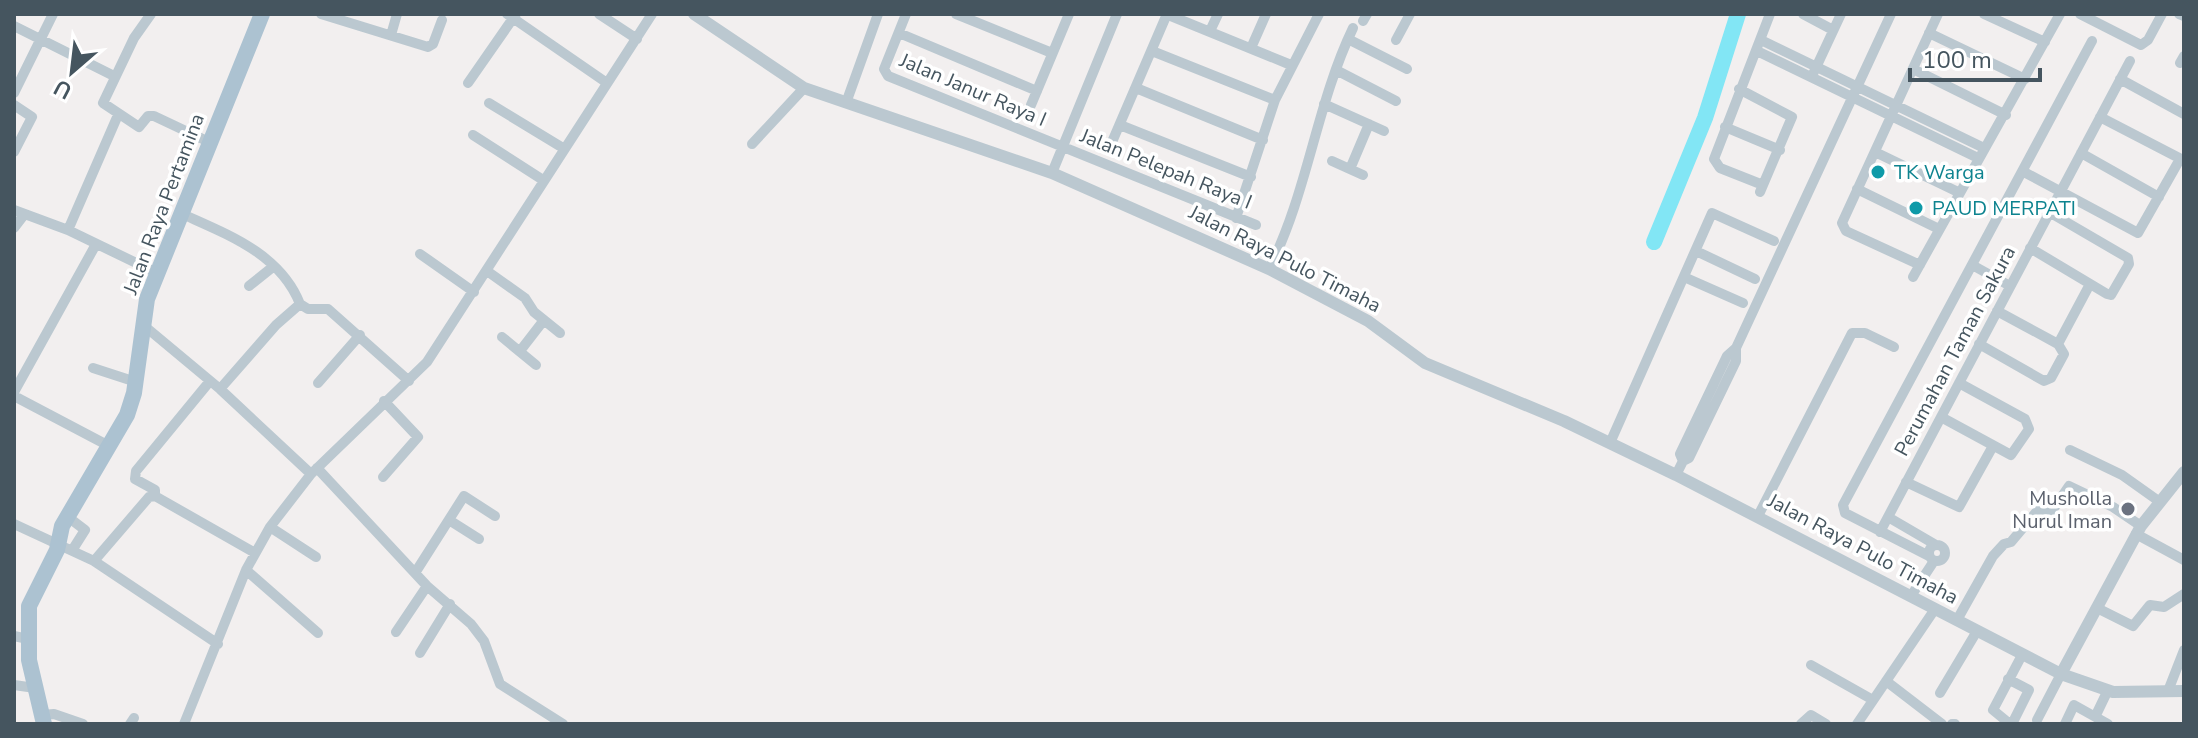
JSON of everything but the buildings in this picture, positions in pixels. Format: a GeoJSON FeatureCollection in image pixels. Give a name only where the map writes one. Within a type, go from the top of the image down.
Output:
{"type":"FeatureCollection","features":[{"type":"Feature","properties":{"kind":"main road","name":"Jalan Raya Pertamina"},"geometry":{"type":"LineString","coordinates":[[43,720],[21,638],[32,598],[66,547],[68,517],[127,415],[136,382],[141,324],[157,273],[262,14]]}},
{"type":"Feature","properties":{"kind":"street"},"geometry":{"type":"LineString","coordinates":[[14,93],[53,14]]}},
{"type":"Feature","properties":{"kind":"street"},"geometry":{"type":"LineString","coordinates":[[151,14],[142,22],[103,103],[141,128],[148,116],[154,116],[209,142]]}},
{"type":"Feature","properties":{"kind":"street"},"geometry":{"type":"LineString","coordinates":[[321,14],[430,46],[442,20]]}},
{"type":"Feature","properties":{"kind":"street"},"geometry":{"type":"LineString","coordinates":[[391,35],[397,14]]}},
{"type":"Feature","properties":{"kind":"street"},"geometry":{"type":"LineString","coordinates":[[599,14],[637,39]]}},
{"type":"Feature","properties":{"kind":"street"},"geometry":{"type":"LineString","coordinates":[[184,724],[246,570],[270,527],[314,471],[427,362],[652,14]]}},
{"type":"Feature","properties":{"kind":"street","name":"Jalan Raya Pulo Timaha"},"geometry":{"type":"LineString","coordinates":[[694,14],[804,88],[849,96],[1057,160],[1271,266],[1368,321],[1425,363],[1613,436],[1680,467],[1914,592],[1935,609],[1961,612],[1977,631],[2022,655],[2066,664],[2108,690],[2184,691]]}},
{"type":"Feature","properties":{"kind":"street"},"geometry":{"type":"LineString","coordinates":[[849,96],[878,14]]}},
{"type":"Feature","properties":{"kind":"street","name":"Jalan Janur Raya I"},"geometry":{"type":"LineString","coordinates":[[906,14],[884,69],[888,76],[1057,160]]}},
{"type":"Feature","properties":{"kind":"street"},"geometry":{"type":"LineString","coordinates":[[956,14],[1052,53]]}},
{"type":"Feature","properties":{"kind":"street"},"geometry":{"type":"LineString","coordinates":[[1057,160],[1117,14]]}},
{"type":"Feature","properties":{"kind":"street"},"geometry":{"type":"LineString","coordinates":[[1112,142],[1167,14],[1291,65]]}},
{"type":"Feature","properties":{"kind":"street"},"geometry":{"type":"LineString","coordinates":[[1210,31],[1218,14]]}},
{"type":"Feature","properties":{"kind":"street"},"geometry":{"type":"LineString","coordinates":[[1251,48],[1266,14]]}},
{"type":"Feature","properties":{"kind":"street"},"geometry":{"type":"LineString","coordinates":[[1236,218],[1275,100],[1319,14]]}},
{"type":"Feature","properties":{"kind":"street"},"geometry":{"type":"LineString","coordinates":[[1396,40],[1410,14]]}},
{"type":"Feature","properties":{"kind":"street"},"geometry":{"type":"LineString","coordinates":[[1739,89],[1792,117],[1761,188],[1716,165],[1714,159],[1739,89],[1770,14]]}},
{"type":"Feature","properties":{"kind":"street"},"geometry":{"type":"LineString","coordinates":[[1803,14],[1833,30]]}},
{"type":"Feature","properties":{"kind":"street"},"geometry":{"type":"LineString","coordinates":[[1813,73],[1841,14]]}},
{"type":"Feature","properties":{"kind":"street"},"geometry":{"type":"LineString","coordinates":[[1680,467],[1680,454],[1702,420],[1728,366],[1891,14]]}},
{"type":"Feature","properties":{"kind":"street"},"geometry":{"type":"LineString","coordinates":[[1920,265],[1842,228],[1938,14]]}},
{"type":"Feature","properties":{"kind":"street"},"geometry":{"type":"LineString","coordinates":[[1984,14],[2045,42]]}},
{"type":"Feature","properties":{"kind":"street"},"geometry":{"type":"LineString","coordinates":[[1913,277],[2060,14]]}},
{"type":"Feature","properties":{"kind":"street"},"geometry":{"type":"LineString","coordinates":[[2080,14],[2141,45],[2148,40],[2162,14]]}},
{"type":"Feature","properties":{"kind":"street"},"geometry":{"type":"LineString","coordinates":[[468,83],[512,15],[607,83]]}},
{"type":"Feature","properties":{"kind":"street"},"geometry":{"type":"LineString","coordinates":[[1031,105],[1066,15]]}},
{"type":"Feature","properties":{"kind":"street"},"geometry":{"type":"LineString","coordinates":[[1271,266],[1303,185],[1336,70],[1348,39],[1361,21]]}},
{"type":"Feature","properties":{"kind":"street"},"geometry":{"type":"LineString","coordinates":[[14,26],[114,76]]}},
{"type":"Feature","properties":{"kind":"street"},"geometry":{"type":"LineString","coordinates":[[899,33],[1037,91]]}},
{"type":"Feature","properties":{"kind":"street"},"geometry":{"type":"LineString","coordinates":[[1929,33],[2025,79]]}},
{"type":"Feature","properties":{"kind":"street"},"geometry":{"type":"LineString","coordinates":[[1348,39],[1407,69]]}},
{"type":"Feature","properties":{"kind":"street"},"geometry":{"type":"LineString","coordinates":[[1931,558],[1845,513],[1843,505],[1974,266],[2092,41]]}},
{"type":"Feature","properties":{"kind":"street"},"geometry":{"type":"LineString","coordinates":[[1759,46],[1981,153]]}},
{"type":"Feature","properties":{"kind":"street"},"geometry":{"type":"LineString","coordinates":[[1152,51],[1275,100]]}},
{"type":"Feature","properties":{"kind":"street","name":"Perumahan Taman Sakura"},"geometry":{"type":"LineString","coordinates":[[1880,532],[2130,61]]}},
{"type":"Feature","properties":{"kind":"street"},"geometry":{"type":"LineString","coordinates":[[1913,69],[2006,115]]}},
{"type":"Feature","properties":{"kind":"street"},"geometry":{"type":"LineString","coordinates":[[1336,70],[1396,101]]}},
{"type":"Feature","properties":{"kind":"street"},"geometry":{"type":"LineString","coordinates":[[2120,79],[2184,114]]}},
{"type":"Feature","properties":{"kind":"street"},"geometry":{"type":"LineString","coordinates":[[752,144],[804,88]]}},
{"type":"Feature","properties":{"kind":"street"},"geometry":{"type":"LineString","coordinates":[[1136,88],[1263,140]]}},
{"type":"Feature","properties":{"kind":"street"},"geometry":{"type":"LineString","coordinates":[[489,103],[563,148]]}},
{"type":"Feature","properties":{"kind":"street"},"geometry":{"type":"LineString","coordinates":[[1324,104],[1384,131]]}},
{"type":"Feature","properties":{"kind":"street"},"geometry":{"type":"LineString","coordinates":[[14,105],[32,117],[14,152]]}},
{"type":"Feature","properties":{"kind":"street"},"geometry":{"type":"LineString","coordinates":[[68,230],[118,115]]}},
{"type":"Feature","properties":{"kind":"street"},"geometry":{"type":"LineString","coordinates":[[2024,172],[2138,233],[2182,160],[2100,117]]}},
{"type":"Feature","properties":{"kind":"street"},"geometry":{"type":"LineString","coordinates":[[1350,169],[1369,124]]}},
{"type":"Feature","properties":{"kind":"street"},"geometry":{"type":"LineString","coordinates":[[1120,125],[1251,177]]}},
{"type":"Feature","properties":{"kind":"street"},"geometry":{"type":"LineString","coordinates":[[1725,127],[1780,150]]}},
{"type":"Feature","properties":{"kind":"street"},"geometry":{"type":"LineString","coordinates":[[473,135],[543,180]]}},
{"type":"Feature","properties":{"kind":"street"},"geometry":{"type":"LineString","coordinates":[[1875,152],[1958,192]]}},
{"type":"Feature","properties":{"kind":"street"},"geometry":{"type":"LineString","coordinates":[[2081,153],[2159,197]]}},
{"type":"Feature","properties":{"kind":"street","name":"Jalan Pelepah Raya I"},"geometry":{"type":"LineString","coordinates":[[1057,160],[1256,225]]}},
{"type":"Feature","properties":{"kind":"street"},"geometry":{"type":"LineString","coordinates":[[1332,161],[1363,175]]}},
{"type":"Feature","properties":{"kind":"street"},"geometry":{"type":"LineString","coordinates":[[1857,189],[1939,229]]}},
{"type":"Feature","properties":{"kind":"street"},"geometry":{"type":"LineString","coordinates":[[14,228],[19,212],[68,230],[95,246],[157,273]]}},
{"type":"Feature","properties":{"kind":"street"},"geometry":{"type":"LineString","coordinates":[[2030,248],[2111,295],[2130,260],[2049,212]]}},
{"type":"Feature","properties":{"kind":"street"},"geometry":{"type":"LineString","coordinates":[[180,213],[249,245],[274,266],[300,304],[308,309],[328,309],[409,381]]}},
{"type":"Feature","properties":{"kind":"street"},"geometry":{"type":"LineString","coordinates":[[1613,436],[1712,213],[1774,241]]}},
{"type":"Feature","properties":{"kind":"street"},"geometry":{"type":"LineString","coordinates":[[95,246],[14,394],[109,446]]}},
{"type":"Feature","properties":{"kind":"street"},"geometry":{"type":"LineString","coordinates":[[1696,251],[1755,279]]}},
{"type":"Feature","properties":{"kind":"street"},"geometry":{"type":"LineString","coordinates":[[420,254],[474,292]]}},
{"type":"Feature","properties":{"kind":"street"},"geometry":{"type":"LineString","coordinates":[[249,286],[274,266]]}},
{"type":"Feature","properties":{"kind":"street"},"geometry":{"type":"LineString","coordinates":[[1974,266],[2010,286]]}},
{"type":"Feature","properties":{"kind":"street"},"geometry":{"type":"LineString","coordinates":[[487,271],[525,298],[560,333]]}},
{"type":"Feature","properties":{"kind":"street"},"geometry":{"type":"LineString","coordinates":[[1684,277],[1743,303]]}},
{"type":"Feature","properties":{"kind":"street"},"geometry":{"type":"LineString","coordinates":[[2058,344],[2090,284]]}},
{"type":"Feature","properties":{"kind":"street"},"geometry":{"type":"LineString","coordinates":[[220,389],[276,325],[300,304]]}},
{"type":"Feature","properties":{"kind":"street"},"geometry":{"type":"LineString","coordinates":[[1979,344],[2048,381],[2064,354],[2058,344],[1997,311]]}},
{"type":"Feature","properties":{"kind":"street"},"geometry":{"type":"LineString","coordinates":[[520,351],[544,320]]}},
{"type":"Feature","properties":{"kind":"street"},"geometry":{"type":"LineString","coordinates":[[141,324],[314,471],[427,586],[450,604],[484,641],[500,684],[563,724]]}},
{"type":"Feature","properties":{"kind":"street"},"geometry":{"type":"LineString","coordinates":[[1762,510],[1852,333],[1865,333],[1894,347]]}},
{"type":"Feature","properties":{"kind":"street"},"geometry":{"type":"LineString","coordinates":[[318,383],[360,335]]}},
{"type":"Feature","properties":{"kind":"street"},"geometry":{"type":"LineString","coordinates":[[502,337],[536,365]]}},
{"type":"Feature","properties":{"kind":"street"},"geometry":{"type":"LineString","coordinates":[[93,368],[136,382]]}},
{"type":"Feature","properties":{"kind":"street"},"geometry":{"type":"LineString","coordinates":[[155,496],[155,490],[135,479],[136,471],[210,381]]}},
{"type":"Feature","properties":{"kind":"street"},"geometry":{"type":"LineString","coordinates":[[1941,417],[2014,455],[2029,429],[2028,422],[1959,383]]}},
{"type":"Feature","properties":{"kind":"street"},"geometry":{"type":"LineString","coordinates":[[383,477],[418,437],[384,401]]}},
{"type":"Feature","properties":{"kind":"street"},"geometry":{"type":"LineString","coordinates":[[1906,482],[1959,507],[1993,446]]}},
{"type":"Feature","properties":{"kind":"street"},"geometry":{"type":"LineString","coordinates":[[2070,450],[2113,470],[2160,502]]}},
{"type":"Feature","properties":{"kind":"street"},"geometry":{"type":"LineString","coordinates":[[2037,720],[2138,530],[2182,478]]}},
{"type":"Feature","properties":{"kind":"street"},"geometry":{"type":"LineString","coordinates":[[1961,612],[1993,556],[2006,542],[2011,542],[2038,510],[2052,511],[2069,486],[2113,507],[2138,530],[2184,560]]}},
{"type":"Feature","properties":{"kind":"street"},"geometry":{"type":"LineString","coordinates":[[94,561],[149,497],[155,496],[255,553]]}},
{"type":"Feature","properties":{"kind":"street"},"geometry":{"type":"LineString","coordinates":[[415,573],[464,496],[495,516]]}},
{"type":"Feature","properties":{"kind":"street"},"geometry":{"type":"LineString","coordinates":[[1888,517],[1936,545],[1929,550],[1931,558],[1914,592]]}},
{"type":"Feature","properties":{"kind":"street"},"geometry":{"type":"LineString","coordinates":[[449,520],[479,539]]}},
{"type":"Feature","properties":{"kind":"street"},"geometry":{"type":"LineString","coordinates":[[14,524],[94,561],[218,644]]}},
{"type":"Feature","properties":{"kind":"street"},"geometry":{"type":"LineString","coordinates":[[270,527],[316,557]]}},
{"type":"Feature","properties":{"kind":"street"},"geometry":{"type":"LineString","coordinates":[[246,570],[318,633]]}},
{"type":"Feature","properties":{"kind":"street"},"geometry":{"type":"LineString","coordinates":[[396,632],[427,586]]}},
{"type":"Feature","properties":{"kind":"street"},"geometry":{"type":"LineString","coordinates":[[2097,608],[2133,626],[2150,605],[2164,607],[2184,594]]}},
{"type":"Feature","properties":{"kind":"street"},"geometry":{"type":"LineString","coordinates":[[420,653],[450,604]]}},
{"type":"Feature","properties":{"kind":"street"},"geometry":{"type":"LineString","coordinates":[[1863,722],[1873,700],[1935,609]]}},
{"type":"Feature","properties":{"kind":"street"},"geometry":{"type":"LineString","coordinates":[[1940,693],[1977,631]]}},
{"type":"Feature","properties":{"kind":"street"},"geometry":{"type":"LineString","coordinates":[[2168,689],[2184,650]]}},
{"type":"Feature","properties":{"kind":"street"},"geometry":{"type":"LineString","coordinates":[[2008,679],[2029,690],[2011,724],[1994,713],[2008,679],[2022,655]]}},
{"type":"Feature","properties":{"kind":"street"},"geometry":{"type":"LineString","coordinates":[[1811,665],[1873,700]]}},
{"type":"Feature","properties":{"kind":"street"},"geometry":{"type":"LineString","coordinates":[[1886,681],[1942,724]]}},
{"type":"Feature","properties":{"kind":"street"},"geometry":{"type":"LineString","coordinates":[[14,685],[35,688]]}},
{"type":"Feature","properties":{"kind":"street"},"geometry":{"type":"LineString","coordinates":[[2096,715],[2108,690]]}},
{"type":"Feature","properties":{"kind":"street"},"geometry":{"type":"LineString","coordinates":[[2065,724],[2074,705],[2108,724]]}},
{"type":"Feature","properties":{"kind":"street"},"geometry":{"type":"LineString","coordinates":[[43,720],[54,714],[83,724]]}},
{"type":"Feature","properties":{"kind":"street"},"geometry":{"type":"LineString","coordinates":[[1801,724],[1811,715],[1826,724]]}},
{"type":"Feature","properties":{"kind":"waterway"},"geometry":{"type":"LineString","coordinates":[[1654,242],[1705,118],[1738,14]]}},
{"type":"Feature","properties":{"kind":"place","name":"TK Warga"},"geometry":{"type":"Point","coordinates":[1878,172]}},
{"type":"Feature","properties":{"kind":"place","name":"PAUD MERPATI"},"geometry":{"type":"Point","coordinates":[1916,208]}},
{"type":"Feature","properties":{"kind":"place","name":"Musholla Nurul Iman"},"geometry":{"type":"Point","coordinates":[2128,509]}}]}
